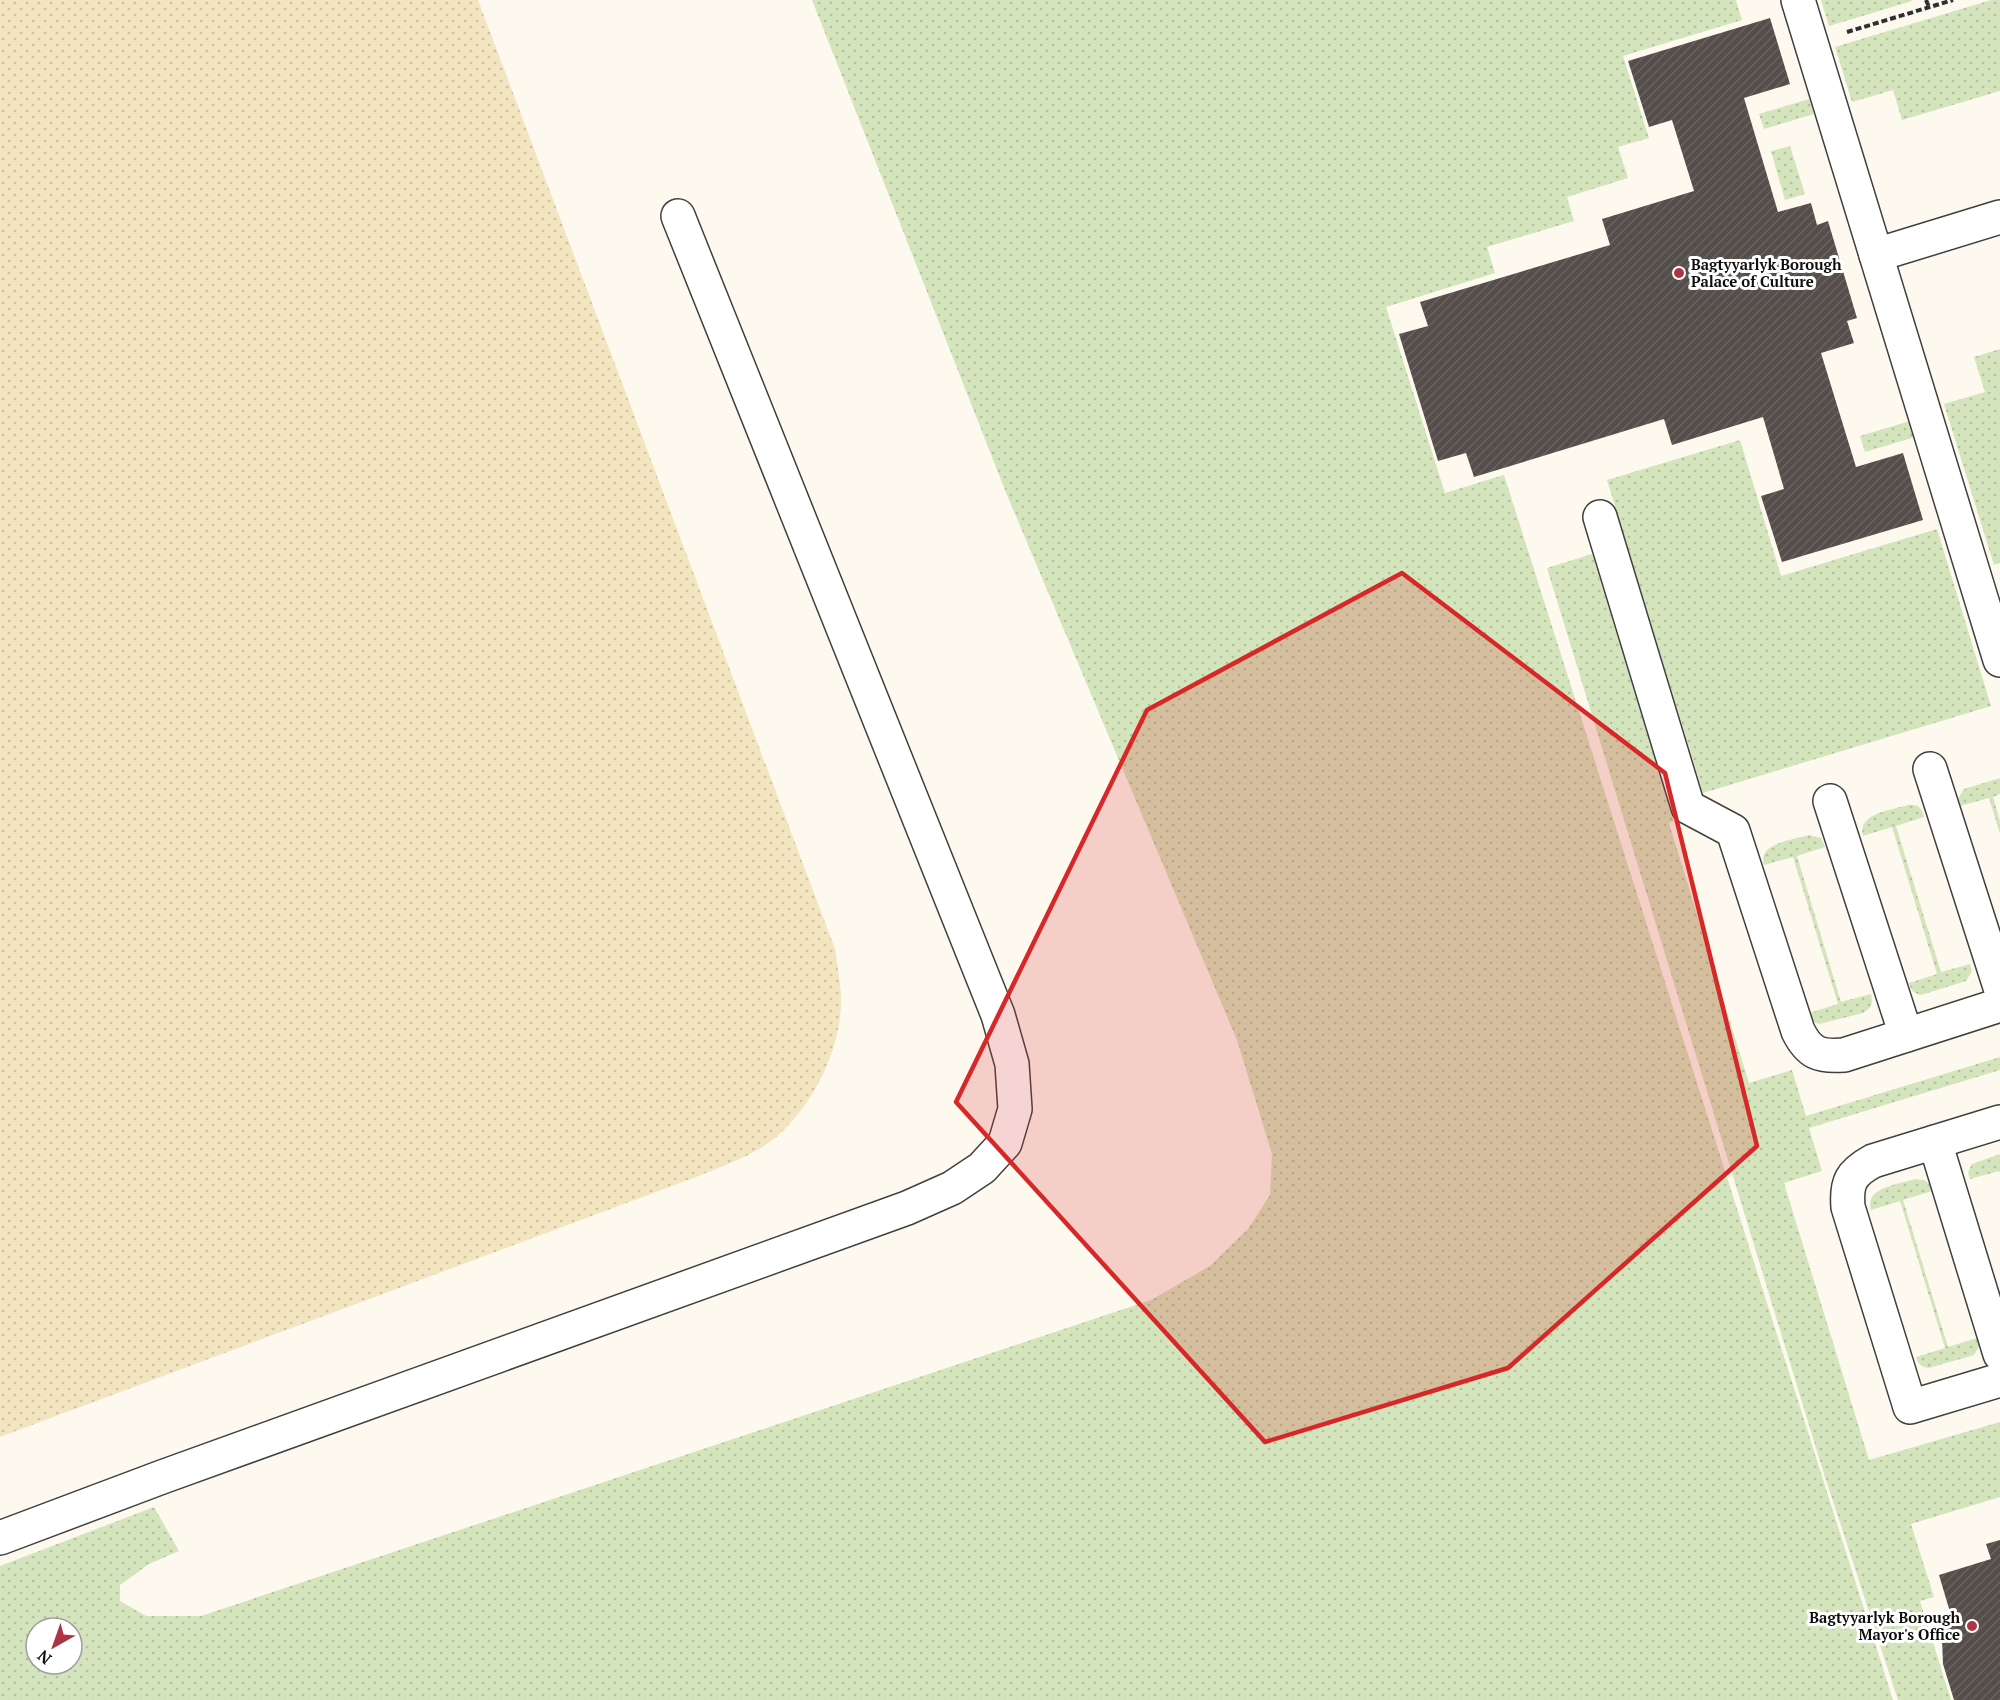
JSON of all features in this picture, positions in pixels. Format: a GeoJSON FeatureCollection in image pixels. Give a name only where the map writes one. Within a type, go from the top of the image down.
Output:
{"type":"FeatureCollection","features":[{"type":"Feature","properties":{"kind":"lane"},"geometry":{"type":"LineString","coordinates":[[1798,0],[2000,660]]}},
{"type":"Feature","properties":{"kind":"lane"},"geometry":{"type":"LineString","coordinates":[[0,1538],[195,1465],[907,1208],[952,1188],[982,1168],[1005,1143],[1015,1109],[1012,1064],[998,1015],[678,216]]}},
{"type":"Feature","properties":{"kind":"lane"},"geometry":{"type":"LineString","coordinates":[[1876,255],[2000,217]]}},
{"type":"Feature","properties":{"kind":"lane"},"geometry":{"type":"LineString","coordinates":[[1600,517],[1688,807],[1733,831],[1804,1044],[1815,1053],[1830,1056],[1844,1055],[2000,1005]]}},
{"type":"Feature","properties":{"kind":"lane"},"geometry":{"type":"LineString","coordinates":[[1930,769],[2000,987]]}},
{"type":"Feature","properties":{"kind":"lane"},"geometry":{"type":"LineString","coordinates":[[1830,801],[1906,1035]]}},
{"type":"Feature","properties":{"kind":"lane"},"geometry":{"type":"LineString","coordinates":[[2000,1122],[1873,1161],[1860,1168],[1850,1179],[1847,1192],[1848,1207],[1910,1407],[2000,1380]]}},
{"type":"Feature","properties":{"kind":"lane"},"geometry":{"type":"LineString","coordinates":[[1935,1142],[2000,1354]]}},
{"type":"Feature","properties":{"kind":"path"},"geometry":{"type":"LineString","coordinates":[[1926,0],[1929,8]]}},
{"type":"Feature","properties":{"kind":"path"},"geometry":{"type":"LineString","coordinates":[[1811,43],[1953,0]]}},
{"type":"Feature","properties":{"kind":"highlighted area"},"geometry":{"type":"Polygon","coordinates":[[[1402,573],[1665,773],[1757,1146],[1508,1368],[1265,1442],[956,1102],[1147,710],[1402,573]]]}},
{"type":"Feature","properties":{"kind":"green space"},"geometry":{"type":"Polygon","coordinates":[[[812,0],[1736,0],[1742,20],[1623,56],[1649,138],[1618,147],[1628,178],[1567,197],[1574,221],[1487,247],[1495,273],[1386,307],[1445,493],[1504,475],[1893,1700],[0,1700],[0,1566],[154,1507],[179,1551],[149,1564],[120,1585],[120,1601],[146,1616],[201,1616],[1151,1300],[1210,1266],[1248,1229],[1270,1195],[1272,1154],[1237,1040],[1007,495],[812,0]]]}},
{"type":"Feature","properties":{"kind":"green space"},"geometry":{"type":"Polygon","coordinates":[[[1821,0],[1911,0],[1912,1],[1829,26],[1821,0]]]}},
{"type":"Feature","properties":{"kind":"green space"},"geometry":{"type":"Polygon","coordinates":[[[1991,0],[2000,0],[2000,91],[1902,120],[1893,90],[1852,102],[1835,47],[1991,0]]]}},
{"type":"Feature","properties":{"kind":"green space"},"geometry":{"type":"Polygon","coordinates":[[[1809,99],[1814,114],[1764,129],[1759,114],[1809,99]]]}},
{"type":"Feature","properties":{"kind":"green space"},"geometry":{"type":"Polygon","coordinates":[[[1790,146],[1805,194],[1785,200],[1771,151],[1790,146]]]}},
{"type":"Feature","properties":{"kind":"green space"},"geometry":{"type":"Polygon","coordinates":[[[2000,349],[2000,563],[1994,565],[1944,404],[1985,392],[1974,357],[2000,349]]]}},
{"type":"Feature","properties":{"kind":"green space"},"geometry":{"type":"Polygon","coordinates":[[[1910,421],[1915,437],[1865,452],[1860,436],[1910,421]]]}},
{"type":"Feature","properties":{"kind":"green space"},"geometry":{"type":"Polygon","coordinates":[[[1740,440],[1781,576],[1937,529],[1991,706],[1703,793],[1607,480],[1740,440]]]}},
{"type":"Feature","properties":{"kind":"green space"},"geometry":{"type":"Polygon","coordinates":[[[1592,554],[1674,821],[1669,823],[1749,1083],[1792,1070],[1806,1116],[2000,1057],[2000,1070],[1809,1128],[1822,1171],[1784,1183],[1869,1460],[2000,1422],[2000,1497],[1911,1524],[1934,1597],[1920,1601],[1951,1700],[1898,1700],[1824,1474],[1547,568],[1592,554]]]}},
{"type":"Feature","properties":{"kind":"green space"},"geometry":{"type":"Polygon","coordinates":[[[2000,778],[2000,794],[1993,797],[2000,821],[2000,834],[1989,798],[1960,806],[1958,799],[1964,789],[2000,778]]]}},
{"type":"Feature","properties":{"kind":"green space"},"geometry":{"type":"Polygon","coordinates":[[[1908,805],[1919,807],[1924,817],[1896,826],[1941,972],[1970,964],[1972,971],[1966,981],[1921,995],[1913,991],[1909,983],[1937,974],[1892,827],[1863,836],[1865,822],[1870,817],[1908,805]]]}},
{"type":"Feature","properties":{"kind":"green space"},"geometry":{"type":"Polygon","coordinates":[[[1809,835],[1821,838],[1825,847],[1797,856],[1841,1002],[1871,994],[1872,1000],[1870,1007],[1863,1013],[1819,1024],[1811,1020],[1809,1013],[1838,1004],[1793,857],[1764,865],[1763,858],[1771,847],[1809,835]]]}},
{"type":"Feature","properties":{"kind":"green space"},"geometry":{"type":"Polygon","coordinates":[[[2000,1154],[2000,1173],[1999,1171],[1970,1179],[1968,1172],[1972,1164],[2000,1154]]]}},
{"type":"Feature","properties":{"kind":"green space"},"geometry":{"type":"Polygon","coordinates":[[[1916,1179],[1927,1182],[1932,1191],[1903,1200],[1948,1347],[1977,1338],[1980,1345],[1974,1355],[1929,1368],[1920,1365],[1916,1357],[1945,1348],[1900,1201],[1871,1210],[1870,1202],[1878,1191],[1916,1179]]]}},
{"type":"Feature","properties":{"kind":"sand"},"geometry":{"type":"Polygon","coordinates":[[[0,0],[478,0],[835,949],[841,995],[837,1034],[814,1092],[802,1109],[775,1138],[747,1155],[696,1177],[0,1437],[0,0]]]}},
{"type":"Feature","properties":{"kind":"building","name":"Bagtyyarlyk Borough Palace of Culture"},"geometry":{"type":"Polygon","coordinates":[[[1770,18],[1790,84],[1744,98],[1778,212],[1811,203],[1817,225],[1828,221],[1857,318],[1847,321],[1854,343],[1821,353],[1856,467],[1903,453],[1923,520],[1782,562],[1761,496],[1784,489],[1763,417],[1672,445],[1664,419],[1474,477],[1466,453],[1438,461],[1399,334],[1428,326],[1420,302],[1610,245],[1602,219],[1694,191],[1672,120],[1649,127],[1628,61],[1770,18]]]}},
{"type":"Feature","properties":{"kind":"building","name":"Bagtyyarlyk Borough Mayor's Office"},"geometry":{"type":"Polygon","coordinates":[[[2000,1540],[2000,1700],[1954,1700],[1943,1664],[1942,1639],[1945,1613],[1950,1612],[1939,1575],[1991,1559],[1986,1544],[2000,1540]]]}},
{"type":"Feature","properties":{"kind":"place","name":"Bagtyyarlyk Borough Palace of Culture"},"geometry":{"type":"Point","coordinates":[1679,273]}},
{"type":"Feature","properties":{"kind":"place","name":"Bagtyyarlyk Borough Mayor's Office"},"geometry":{"type":"Point","coordinates":[1972,1626]}}]}
